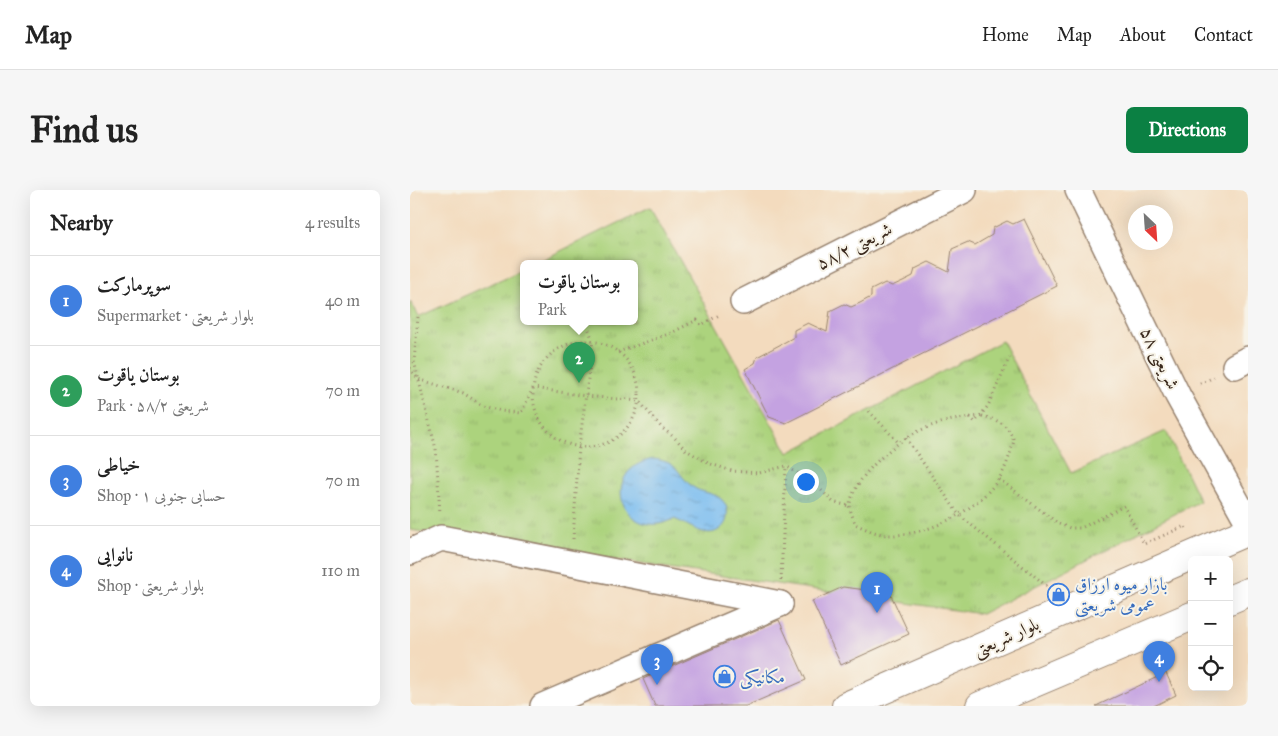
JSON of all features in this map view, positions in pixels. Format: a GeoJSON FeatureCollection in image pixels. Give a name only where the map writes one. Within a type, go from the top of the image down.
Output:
{"type":"FeatureCollection","features":[{"type":"Feature","properties":{"kind":"main road","name":"بلوار شریعتی"},"geometry":{"type":"LineString","coordinates":[[846,706],[1248,531]]}},
{"type":"Feature","properties":{"kind":"main road"},"geometry":{"type":"LineString","coordinates":[[1233,598],[1248,592]]}},
{"type":"Feature","properties":{"kind":"main road"},"geometry":{"type":"LineString","coordinates":[[980,706],[1188,618]]}},
{"type":"Feature","properties":{"kind":"street","name":"شریعتی ۵۸/۲"},"geometry":{"type":"LineString","coordinates":[[743,302],[964,190]]}},
{"type":"Feature","properties":{"kind":"street","name":"شریعتی ۵۸"},"geometry":{"type":"LineString","coordinates":[[1078,190],[1178,396],[1248,522]]}},
{"type":"Feature","properties":{"kind":"street"},"geometry":{"type":"LineString","coordinates":[[410,552],[441,538],[780,604]]}},
{"type":"Feature","properties":{"kind":"street"},"geometry":{"type":"LineString","coordinates":[[543,706],[780,604]]}},
{"type":"Feature","properties":{"kind":"path"},"geometry":{"type":"LineString","coordinates":[[618,352],[671,333],[696,320],[701,325],[743,302]]}},
{"type":"Feature","properties":{"kind":"path"},"geometry":{"type":"LineString","coordinates":[[418,317],[414,362],[436,449],[441,538]]}},
{"type":"Feature","properties":{"kind":"path"},"geometry":{"type":"LineString","coordinates":[[572,563],[579,447],[593,341],[587,325]]}},
{"type":"Feature","properties":{"kind":"path"},"geometry":{"type":"LineString","coordinates":[[410,368],[418,380],[463,393],[483,406],[501,411],[521,413],[544,362],[554,352],[566,345],[579,341],[593,341],[607,345],[629,361],[636,374],[639,387],[639,401],[636,414],[629,426],[619,436],[607,443],[593,447],[579,447],[566,444],[554,437],[544,427],[537,415],[533,401],[533,388]]}},
{"type":"Feature","properties":{"kind":"path"},"geometry":{"type":"LineString","coordinates":[[970,417],[975,422],[988,406],[1010,356]]}},
{"type":"Feature","properties":{"kind":"path"},"geometry":{"type":"LineString","coordinates":[[1178,396],[1241,363]]}},
{"type":"Feature","properties":{"kind":"path"},"geometry":{"type":"LineString","coordinates":[[533,388],[639,401],[662,428],[686,450],[708,463],[732,471],[759,473],[786,466],[814,483],[833,502],[848,506]]}},
{"type":"Feature","properties":{"kind":"path"},"geometry":{"type":"LineString","coordinates":[[869,411],[898,442]]}},
{"type":"Feature","properties":{"kind":"path"},"geometry":{"type":"LineString","coordinates":[[982,416],[1001,422],[1010,430],[1014,441],[999,479],[983,497],[959,515],[914,532],[891,535],[871,532],[855,524],[848,506],[856,486],[898,442],[915,432],[953,419],[970,417],[982,416]]}},
{"type":"Feature","properties":{"kind":"path"},"geometry":{"type":"LineString","coordinates":[[906,438],[959,515],[1047,586]]}},
{"type":"Feature","properties":{"kind":"path"},"geometry":{"type":"LineString","coordinates":[[780,604],[786,466]]}},
{"type":"Feature","properties":{"kind":"path"},"geometry":{"type":"LineString","coordinates":[[999,479],[1059,524],[1070,528],[1081,528],[1124,506],[1144,544],[1185,526],[1188,533]]}},
{"type":"Feature","properties":{"kind":"green space"},"geometry":{"type":"Polygon","coordinates":[[[650,207],[788,453],[1002,341],[1071,473],[1166,431],[1200,501],[981,614],[410,530],[410,301],[418,317],[520,271],[520,325],[638,325],[638,260],[542,260],[650,207]]]}},
{"type":"Feature","properties":{"kind":"water"},"geometry":{"type":"Polygon","coordinates":[[[654,459],[669,463],[693,487],[714,495],[723,501],[727,513],[724,525],[715,532],[709,533],[697,530],[674,519],[656,524],[640,522],[629,514],[623,502],[621,489],[626,476],[636,465],[654,459]]]}},
{"type":"Feature","properties":{"kind":"building"},"geometry":{"type":"Polygon","coordinates":[[[1024,219],[1057,286],[786,423],[769,417],[745,369],[755,363],[757,357],[794,337],[794,330],[808,323],[827,332],[830,311],[844,304],[851,307],[860,303],[871,297],[871,290],[885,283],[892,286],[903,281],[913,276],[915,269],[929,262],[949,272],[952,249],[968,242],[975,245],[992,235],[993,228],[1007,221],[1013,224],[1024,219]]]}},
{"type":"Feature","properties":{"kind":"building"},"geometry":{"type":"Polygon","coordinates":[[[843,587],[890,593],[909,634],[841,665],[812,601],[843,587]]]}},
{"type":"Feature","properties":{"kind":"building"},"geometry":{"type":"Polygon","coordinates":[[[779,620],[806,680],[746,706],[655,706],[643,679],[779,620]]]}},
{"type":"Feature","properties":{"kind":"building"},"geometry":{"type":"Polygon","coordinates":[[[1166,673],[1176,695],[1154,706],[1096,706],[1166,673]]]}},
{"type":"Feature","properties":{"kind":"place","name":"بوستان یاقوت"},"geometry":{"type":"Point","coordinates":[579,383]}},
{"type":"Feature","properties":{"kind":"place","name":"بازار میوه ارزاق عمومی شریعتی"},"geometry":{"type":"Point","coordinates":[1059,594]}},
{"type":"Feature","properties":{"kind":"place","name":"سوپرمارکت"},"geometry":{"type":"Point","coordinates":[877,613]}},
{"type":"Feature","properties":{"kind":"place","name":"مکانیکی"},"geometry":{"type":"Point","coordinates":[724,677]}},
{"type":"Feature","properties":{"kind":"place","name":"نانوایی"},"geometry":{"type":"Point","coordinates":[1159,682]}},
{"type":"Feature","properties":{"kind":"place","name":"خیاطی"},"geometry":{"type":"Point","coordinates":[657,685]}}]}
